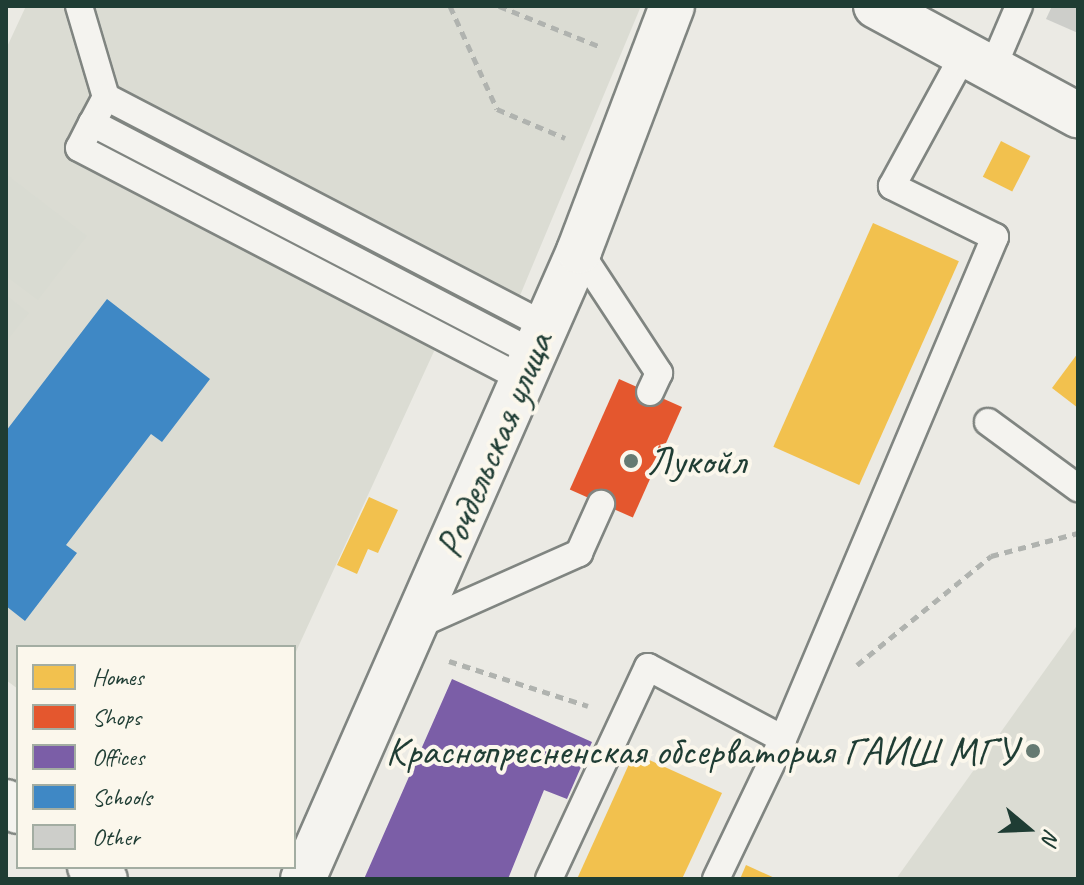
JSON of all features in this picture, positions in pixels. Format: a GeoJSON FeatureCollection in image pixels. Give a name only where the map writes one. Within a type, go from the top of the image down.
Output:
{"type":"FeatureCollection","features":[{"type":"Feature","properties":{"kind":"street","name":"Рочдельская улица"},"geometry":{"type":"LineString","coordinates":[[303,879],[579,251],[672,6]]}},
{"type":"Feature","properties":{"kind":"street"},"geometry":{"type":"LineString","coordinates":[[876,6],[1078,115]]}},
{"type":"Feature","properties":{"kind":"lane"},"geometry":{"type":"LineString","coordinates":[[716,879],[783,739],[995,237],[892,186],[1019,6]]}},
{"type":"Feature","properties":{"kind":"lane"},"geometry":{"type":"LineString","coordinates":[[76,7],[106,97],[534,353]]}},
{"type":"Feature","properties":{"kind":"lane"},"geometry":{"type":"LineString","coordinates":[[106,97],[92,123],[534,353]]}},
{"type":"Feature","properties":{"kind":"lane"},"geometry":{"type":"LineString","coordinates":[[579,251],[659,373],[650,392]]}},
{"type":"Feature","properties":{"kind":"lane"},"geometry":{"type":"LineString","coordinates":[[988,422],[1078,488]]}},
{"type":"Feature","properties":{"kind":"lane"},"geometry":{"type":"LineString","coordinates":[[415,626],[579,553],[601,504]]}},
{"type":"Feature","properties":{"kind":"lane"},"geometry":{"type":"LineString","coordinates":[[549,879],[648,667],[783,739]]}},
{"type":"Feature","properties":{"kind":"path"},"geometry":{"type":"LineString","coordinates":[[450,6],[497,109],[565,138]]}},
{"type":"Feature","properties":{"kind":"path"},"geometry":{"type":"LineString","coordinates":[[499,6],[601,47]]}},
{"type":"Feature","properties":{"kind":"path"},"geometry":{"type":"LineString","coordinates":[[850,670],[991,556],[1078,533]]}},
{"type":"Feature","properties":{"kind":"path"},"geometry":{"type":"LineString","coordinates":[[445,659],[624,717]]}},
{"type":"Feature","properties":{"kind":"shaded area"},"geometry":{"type":"Polygon","coordinates":[[[26,6],[641,6],[488,372],[436,347],[296,652],[296,645],[16,645],[16,688],[6,680],[6,49],[26,6]]]}},
{"type":"Feature","properties":{"kind":"shaded area"},"geometry":{"type":"Polygon","coordinates":[[[6,174],[87,236],[38,300],[6,276],[6,174]]]}},
{"type":"Feature","properties":{"kind":"shaded area"},"geometry":{"type":"Polygon","coordinates":[[[6,295],[29,313],[6,342],[6,295]]]}},
{"type":"Feature","properties":{"kind":"shaded area","name":"Краснопресненская обсерватория ГАИШ МГУ"},"geometry":{"type":"Polygon","coordinates":[[[1078,624],[1078,879],[896,879],[1078,624]]]}},
{"type":"Feature","properties":{"kind":"building: Homes"},"geometry":{"type":"Polygon","coordinates":[[[1001,141],[1030,156],[1012,192],[983,177],[1001,141]]]}},
{"type":"Feature","properties":{"kind":"building: Homes"},"geometry":{"type":"Polygon","coordinates":[[[873,223],[959,261],[859,485],[773,447],[873,223]]]}},
{"type":"Feature","properties":{"kind":"building: Homes"},"geometry":{"type":"Polygon","coordinates":[[[1078,353],[1078,408],[1052,388],[1078,353]]]}},
{"type":"Feature","properties":{"kind":"building: Homes"},"geometry":{"type":"Polygon","coordinates":[[[369,497],[398,510],[378,553],[368,549],[357,574],[337,565],[369,497]]]}},
{"type":"Feature","properties":{"kind":"building: Homes"},"geometry":{"type":"Polygon","coordinates":[[[634,753],[722,793],[682,879],[577,879],[634,753]]]}},
{"type":"Feature","properties":{"kind":"building: Homes"},"geometry":{"type":"Polygon","coordinates":[[[746,865],[777,879],[740,879],[746,865]]]}},
{"type":"Feature","properties":{"kind":"building: Shops"},"geometry":{"type":"Polygon","coordinates":[[[619,379],[682,407],[633,518],[570,490],[619,379]]]}},
{"type":"Feature","properties":{"kind":"building: Offices"},"geometry":{"type":"Polygon","coordinates":[[[452,679],[592,742],[567,799],[544,790],[508,879],[364,879],[452,679]]]}},
{"type":"Feature","properties":{"kind":"building: Schools"},"geometry":{"type":"Polygon","coordinates":[[[107,299],[210,379],[162,442],[151,434],[66,545],[77,553],[25,621],[6,606],[6,431],[107,299]]]}},
{"type":"Feature","properties":{"kind":"building: Other"},"geometry":{"type":"Polygon","coordinates":[[[1052,6],[1078,6],[1078,33],[1046,19],[1052,6]]]}},
{"type":"Feature","properties":{"kind":"place","name":"Лукойл"},"geometry":{"type":"Point","coordinates":[631,461]}},
{"type":"Feature","properties":{"kind":"place","name":"Краснопресненская обсерватория ГАИШ МГУ"},"geometry":{"type":"Point","coordinates":[1033,751]}}]}
